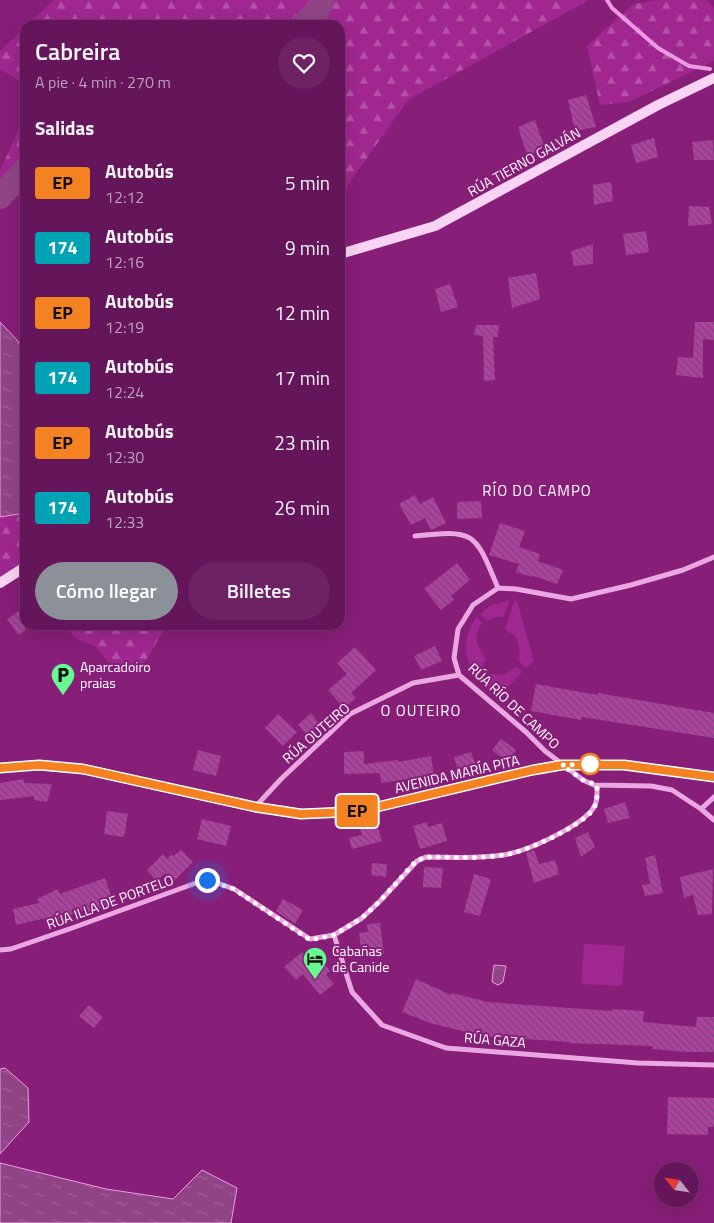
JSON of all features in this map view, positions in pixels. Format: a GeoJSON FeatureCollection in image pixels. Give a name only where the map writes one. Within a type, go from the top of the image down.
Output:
{"type":"FeatureCollection","features":[{"type":"Feature","properties":{"kind":"main road","name":"RÚA TIERNO GALVÁN"},"geometry":{"type":"LineString","coordinates":[[345,253],[434,226],[658,105],[714,78]]}},
{"type":"Feature","properties":{"kind":"main road"},"geometry":{"type":"LineString","coordinates":[[0,583],[20,570]]}},
{"type":"Feature","properties":{"kind":"main road","name":"AVENIDA MARÍA PITA"},"geometry":{"type":"LineString","coordinates":[[0,768],[39,765],[83,769],[255,807],[301,814],[347,812],[377,807],[533,770],[562,765],[624,765],[714,777]]}},
{"type":"Feature","properties":{"kind":"street"},"geometry":{"type":"LineString","coordinates":[[415,536],[448,532],[466,535],[477,542],[498,588],[516,588],[571,599],[683,570],[714,557]]}},
{"type":"Feature","properties":{"kind":"street","name":"RÚA RÍO DE CAMPO"},"geometry":{"type":"LineString","coordinates":[[498,588],[473,605],[458,629],[454,658],[459,675],[562,765],[583,780],[597,785]]}},
{"type":"Feature","properties":{"kind":"street","name":"RÚA OUTEIRO"},"geometry":{"type":"LineString","coordinates":[[255,807],[281,779],[350,714],[413,683],[459,675]]}},
{"type":"Feature","properties":{"kind":"street"},"geometry":{"type":"LineString","coordinates":[[597,785],[651,786],[672,790],[714,820]]}},
{"type":"Feature","properties":{"kind":"street","name":"RÚA ILLA DE PORTELO"},"geometry":{"type":"LineString","coordinates":[[0,950],[11,949],[207,880],[234,889],[310,940],[334,935],[362,918],[416,861],[426,857],[502,856],[523,851],[576,824],[593,810],[598,799],[597,785]]}},
{"type":"Feature","properties":{"kind":"street"},"geometry":{"type":"LineString","coordinates":[[701,809],[714,797]]}},
{"type":"Feature","properties":{"kind":"street","name":"RÚA GAZA"},"geometry":{"type":"LineString","coordinates":[[334,935],[352,992],[382,1025],[446,1048],[638,1064],[714,1065]]}},
{"type":"Feature","properties":{"kind":"green space"},"geometry":{"type":"Polygon","coordinates":[[[54,0],[589,0],[408,100],[345,189],[345,20],[32,20],[54,0]]]}},
{"type":"Feature","properties":{"kind":"green space"},"geometry":{"type":"Polygon","coordinates":[[[659,0],[707,0],[714,9],[714,61],[629,102],[600,105],[587,46],[633,4],[659,0]]]}},
{"type":"Feature","properties":{"kind":"green space"},"geometry":{"type":"Polygon","coordinates":[[[20,32],[20,81],[0,69],[0,51],[20,32]]]}},
{"type":"Feature","properties":{"kind":"green space"},"geometry":{"type":"Polygon","coordinates":[[[20,126],[20,196],[0,177],[0,171],[20,126]]]}},
{"type":"Feature","properties":{"kind":"green space"},"geometry":{"type":"Polygon","coordinates":[[[20,514],[20,567],[0,576],[0,517],[20,514]]]}},
{"type":"Feature","properties":{"kind":"green space"},"geometry":{"type":"Polygon","coordinates":[[[510,600],[503,617],[495,617],[487,621],[480,614],[491,605],[510,600]]]}},
{"type":"Feature","properties":{"kind":"green space"},"geometry":{"type":"Polygon","coordinates":[[[514,601],[517,601],[534,661],[526,668],[518,660],[520,652],[516,637],[505,629],[514,601]]]}},
{"type":"Feature","properties":{"kind":"green space"},"geometry":{"type":"Polygon","coordinates":[[[477,617],[482,623],[477,632],[477,641],[480,650],[486,658],[478,677],[469,663],[466,647],[469,631],[477,617]]]}},
{"type":"Feature","properties":{"kind":"green space"},"geometry":{"type":"Polygon","coordinates":[[[69,630],[166,630],[145,662],[140,667],[126,672],[116,672],[96,647],[75,638],[69,630]]]}},
{"type":"Feature","properties":{"kind":"green space"},"geometry":{"type":"Polygon","coordinates":[[[517,667],[522,672],[500,696],[486,684],[490,674],[503,675],[517,667]]]}},
{"type":"Feature","properties":{"kind":"green space"},"geometry":{"type":"Polygon","coordinates":[[[584,944],[625,946],[622,986],[581,984],[584,944]]]}},
{"type":"Feature","properties":{"kind":"water"},"geometry":{"type":"Polygon","coordinates":[[[0,322],[20,346],[20,514],[0,517],[0,322]]]}},
{"type":"Feature","properties":{"kind":"water"},"geometry":{"type":"Polygon","coordinates":[[[494,965],[506,966],[503,982],[498,985],[492,982],[494,965]]]}},
{"type":"Feature","properties":{"kind":"water"},"geometry":{"type":"Polygon","coordinates":[[[5,1068],[28,1088],[29,1122],[0,1154],[0,1069],[5,1068]]]}},
{"type":"Feature","properties":{"kind":"water"},"geometry":{"type":"Polygon","coordinates":[[[0,1163],[106,1189],[173,1199],[202,1170],[237,1188],[231,1223],[0,1223],[0,1163]]]}},
{"type":"Feature","properties":{"kind":"building"},"geometry":{"type":"Polygon","coordinates":[[[586,95],[596,127],[575,131],[568,100],[586,95]]]}},
{"type":"Feature","properties":{"kind":"building"},"geometry":{"type":"Polygon","coordinates":[[[535,120],[545,149],[527,155],[518,127],[535,120]]]}},
{"type":"Feature","properties":{"kind":"building"},"geometry":{"type":"Polygon","coordinates":[[[654,138],[658,157],[636,163],[631,145],[654,138]]]}},
{"type":"Feature","properties":{"kind":"building"},"geometry":{"type":"Polygon","coordinates":[[[713,140],[714,160],[694,160],[692,142],[713,140]]]}},
{"type":"Feature","properties":{"kind":"building"},"geometry":{"type":"Polygon","coordinates":[[[611,182],[613,201],[594,205],[593,185],[611,182]]]}},
{"type":"Feature","properties":{"kind":"building"},"geometry":{"type":"Polygon","coordinates":[[[689,206],[709,207],[712,224],[688,226],[689,206]]]}},
{"type":"Feature","properties":{"kind":"building"},"geometry":{"type":"Polygon","coordinates":[[[646,231],[649,252],[626,255],[623,234],[646,231]]]}},
{"type":"Feature","properties":{"kind":"building"},"geometry":{"type":"Polygon","coordinates":[[[593,244],[593,264],[574,266],[571,251],[593,244]]]}},
{"type":"Feature","properties":{"kind":"building"},"geometry":{"type":"Polygon","coordinates":[[[536,273],[540,299],[512,308],[508,278],[536,273]]]}},
{"type":"Feature","properties":{"kind":"building"},"geometry":{"type":"Polygon","coordinates":[[[450,284],[458,307],[441,312],[435,289],[450,284]]]}},
{"type":"Feature","properties":{"kind":"building"},"geometry":{"type":"Polygon","coordinates":[[[695,322],[714,322],[714,340],[703,339],[703,378],[676,375],[678,357],[693,358],[695,322]]]}},
{"type":"Feature","properties":{"kind":"building"},"geometry":{"type":"Polygon","coordinates":[[[476,325],[499,325],[498,337],[493,337],[495,380],[484,381],[483,336],[474,335],[476,325]]]}},
{"type":"Feature","properties":{"kind":"building"},"geometry":{"type":"Polygon","coordinates":[[[415,495],[420,504],[433,497],[446,523],[431,530],[425,518],[411,525],[399,504],[415,495]]]}},
{"type":"Feature","properties":{"kind":"building"},"geometry":{"type":"Polygon","coordinates":[[[481,501],[482,518],[457,519],[457,502],[481,501]]]}},
{"type":"Feature","properties":{"kind":"building"},"geometry":{"type":"Polygon","coordinates":[[[500,523],[525,531],[519,547],[540,554],[538,561],[563,570],[557,584],[516,572],[519,564],[489,555],[500,523]]]}},
{"type":"Feature","properties":{"kind":"building"},"geometry":{"type":"Polygon","coordinates":[[[457,563],[470,580],[451,596],[454,600],[441,610],[424,589],[457,563]]]}},
{"type":"Feature","properties":{"kind":"building"},"geometry":{"type":"Polygon","coordinates":[[[20,610],[20,630],[25,631],[18,635],[7,619],[20,610]]]}},
{"type":"Feature","properties":{"kind":"building"},"geometry":{"type":"Polygon","coordinates":[[[435,646],[442,661],[421,670],[414,656],[435,646]]]}},
{"type":"Feature","properties":{"kind":"building"},"geometry":{"type":"Polygon","coordinates":[[[355,647],[376,670],[351,693],[356,698],[344,708],[328,690],[347,674],[337,663],[355,647]]]}},
{"type":"Feature","properties":{"kind":"building"},"geometry":{"type":"Polygon","coordinates":[[[536,684],[714,713],[714,738],[582,717],[581,720],[531,711],[536,684]]]}},
{"type":"Feature","properties":{"kind":"building"},"geometry":{"type":"Polygon","coordinates":[[[311,713],[320,725],[308,736],[298,725],[311,713]]]}},
{"type":"Feature","properties":{"kind":"building"},"geometry":{"type":"Polygon","coordinates":[[[278,714],[297,732],[283,746],[265,728],[278,714]]]}},
{"type":"Feature","properties":{"kind":"building"},"geometry":{"type":"Polygon","coordinates":[[[501,739],[516,750],[506,762],[492,750],[501,739]]]}},
{"type":"Feature","properties":{"kind":"building"},"geometry":{"type":"Polygon","coordinates":[[[198,750],[221,756],[216,776],[193,770],[198,750]]]}},
{"type":"Feature","properties":{"kind":"building"},"geometry":{"type":"Polygon","coordinates":[[[364,751],[364,764],[398,760],[398,762],[431,756],[434,775],[381,783],[380,773],[344,774],[344,752],[364,751]]]}},
{"type":"Feature","properties":{"kind":"building"},"geometry":{"type":"Polygon","coordinates":[[[471,752],[477,769],[458,772],[454,757],[471,752]]]}},
{"type":"Feature","properties":{"kind":"building"},"geometry":{"type":"Polygon","coordinates":[[[24,779],[24,783],[52,784],[47,802],[34,800],[34,796],[0,800],[0,783],[24,779]]]}},
{"type":"Feature","properties":{"kind":"building"},"geometry":{"type":"Polygon","coordinates":[[[625,802],[630,818],[608,823],[604,809],[625,802]]]}},
{"type":"Feature","properties":{"kind":"building"},"geometry":{"type":"Polygon","coordinates":[[[107,811],[128,814],[124,837],[104,834],[107,811]]]}},
{"type":"Feature","properties":{"kind":"building"},"geometry":{"type":"Polygon","coordinates":[[[202,819],[231,826],[226,846],[197,839],[202,819]]]}},
{"type":"Feature","properties":{"kind":"building"},"geometry":{"type":"Polygon","coordinates":[[[376,821],[382,841],[352,849],[349,838],[362,835],[359,825],[376,821]]]}},
{"type":"Feature","properties":{"kind":"building"},"geometry":{"type":"Polygon","coordinates":[[[427,822],[428,827],[442,823],[447,841],[420,849],[413,826],[427,822]]]}},
{"type":"Feature","properties":{"kind":"building"},"geometry":{"type":"Polygon","coordinates":[[[588,832],[595,847],[581,857],[575,838],[588,832]]]}},
{"type":"Feature","properties":{"kind":"building"},"geometry":{"type":"Polygon","coordinates":[[[181,850],[193,862],[173,882],[165,873],[157,881],[147,870],[163,854],[167,859],[172,854],[174,856],[181,850]]]}},
{"type":"Feature","properties":{"kind":"building"},"geometry":{"type":"Polygon","coordinates":[[[534,850],[539,864],[555,860],[559,874],[534,883],[526,853],[534,850]]]}},
{"type":"Feature","properties":{"kind":"building"},"geometry":{"type":"Polygon","coordinates":[[[655,855],[663,893],[645,896],[642,885],[650,884],[645,858],[655,855]]]}},
{"type":"Feature","properties":{"kind":"building"},"geometry":{"type":"Polygon","coordinates":[[[372,863],[387,864],[386,877],[371,875],[372,863]]]}},
{"type":"Feature","properties":{"kind":"building"},"geometry":{"type":"Polygon","coordinates":[[[424,867],[443,868],[441,888],[423,887],[424,867]]]}},
{"type":"Feature","properties":{"kind":"building"},"geometry":{"type":"Polygon","coordinates":[[[713,869],[712,914],[698,915],[693,895],[684,898],[680,877],[713,869]]]}},
{"type":"Feature","properties":{"kind":"building"},"geometry":{"type":"Polygon","coordinates":[[[474,874],[491,879],[480,916],[464,912],[474,874]]]}},
{"type":"Feature","properties":{"kind":"building"},"geometry":{"type":"Polygon","coordinates":[[[105,878],[114,903],[85,913],[84,909],[49,925],[46,918],[16,925],[13,909],[39,903],[37,899],[58,889],[60,894],[105,878]]]}},
{"type":"Feature","properties":{"kind":"building"},"geometry":{"type":"Polygon","coordinates":[[[283,899],[303,910],[295,924],[276,911],[283,899]]]}},
{"type":"Feature","properties":{"kind":"building"},"geometry":{"type":"Polygon","coordinates":[[[380,923],[384,954],[372,955],[371,948],[361,949],[359,933],[368,932],[367,924],[380,923]]]}},
{"type":"Feature","properties":{"kind":"building"},"geometry":{"type":"Polygon","coordinates":[[[302,952],[308,959],[315,953],[330,971],[326,975],[334,984],[320,995],[303,974],[296,980],[284,967],[302,952]]]}},
{"type":"Feature","properties":{"kind":"building"},"geometry":{"type":"Polygon","coordinates":[[[416,979],[451,995],[452,993],[488,1002],[612,1011],[612,1009],[644,1011],[643,1022],[696,1027],[697,1017],[714,1017],[714,1052],[687,1052],[652,1049],[653,1046],[569,1043],[482,1036],[430,1023],[402,1012],[416,979]]]}},
{"type":"Feature","properties":{"kind":"building"},"geometry":{"type":"Polygon","coordinates":[[[89,1005],[103,1017],[94,1028],[79,1016],[89,1005]]]}},
{"type":"Feature","properties":{"kind":"building"},"geometry":{"type":"Polygon","coordinates":[[[668,1097],[714,1098],[714,1127],[708,1127],[708,1135],[667,1134],[668,1097]]]}},
{"type":"Feature","properties":{"kind":"waterway"},"geometry":{"type":"LineString","coordinates":[[308,20],[318,10],[323,0]]}},
{"type":"Feature","properties":{"kind":"waterway"},"geometry":{"type":"LineString","coordinates":[[607,0],[612,8],[658,48],[689,66],[710,69]]}},
{"type":"Feature","properties":{"kind":"waterway"},"geometry":{"type":"LineString","coordinates":[[0,197],[20,175]]}},
{"type":"Feature","properties":{"kind":"bus line","name":"EP"},"geometry":{"type":"LineString","coordinates":[[0,768],[39,765],[83,769],[255,807],[301,814],[347,812],[377,807],[533,770],[562,765],[624,765],[714,777]]}},
{"type":"Feature","properties":{"kind":"place","name":"Aparcadoiro praias"},"geometry":{"type":"Point","coordinates":[63,696]}},
{"type":"Feature","properties":{"kind":"place","name":"Cabañas de Canide"},"geometry":{"type":"Point","coordinates":[315,980]}},
{"type":"Feature","properties":{"kind":"district","name":"RÍO DO CAMPO"},"geometry":{"type":"Point","coordinates":[537,491]}},
{"type":"Feature","properties":{"kind":"district","name":"O OUTEIRO"},"geometry":{"type":"Point","coordinates":[421,711]}},
{"type":"Feature","properties":{"kind":"route"},"geometry":{"type":"LineString","coordinates":[[207,880],[234,889],[276,919],[310,940],[334,935],[362,918],[416,861],[426,857],[502,856],[523,851],[576,824],[593,810],[598,799],[597,785],[583,780],[562,765],[590,764]]}}]}
